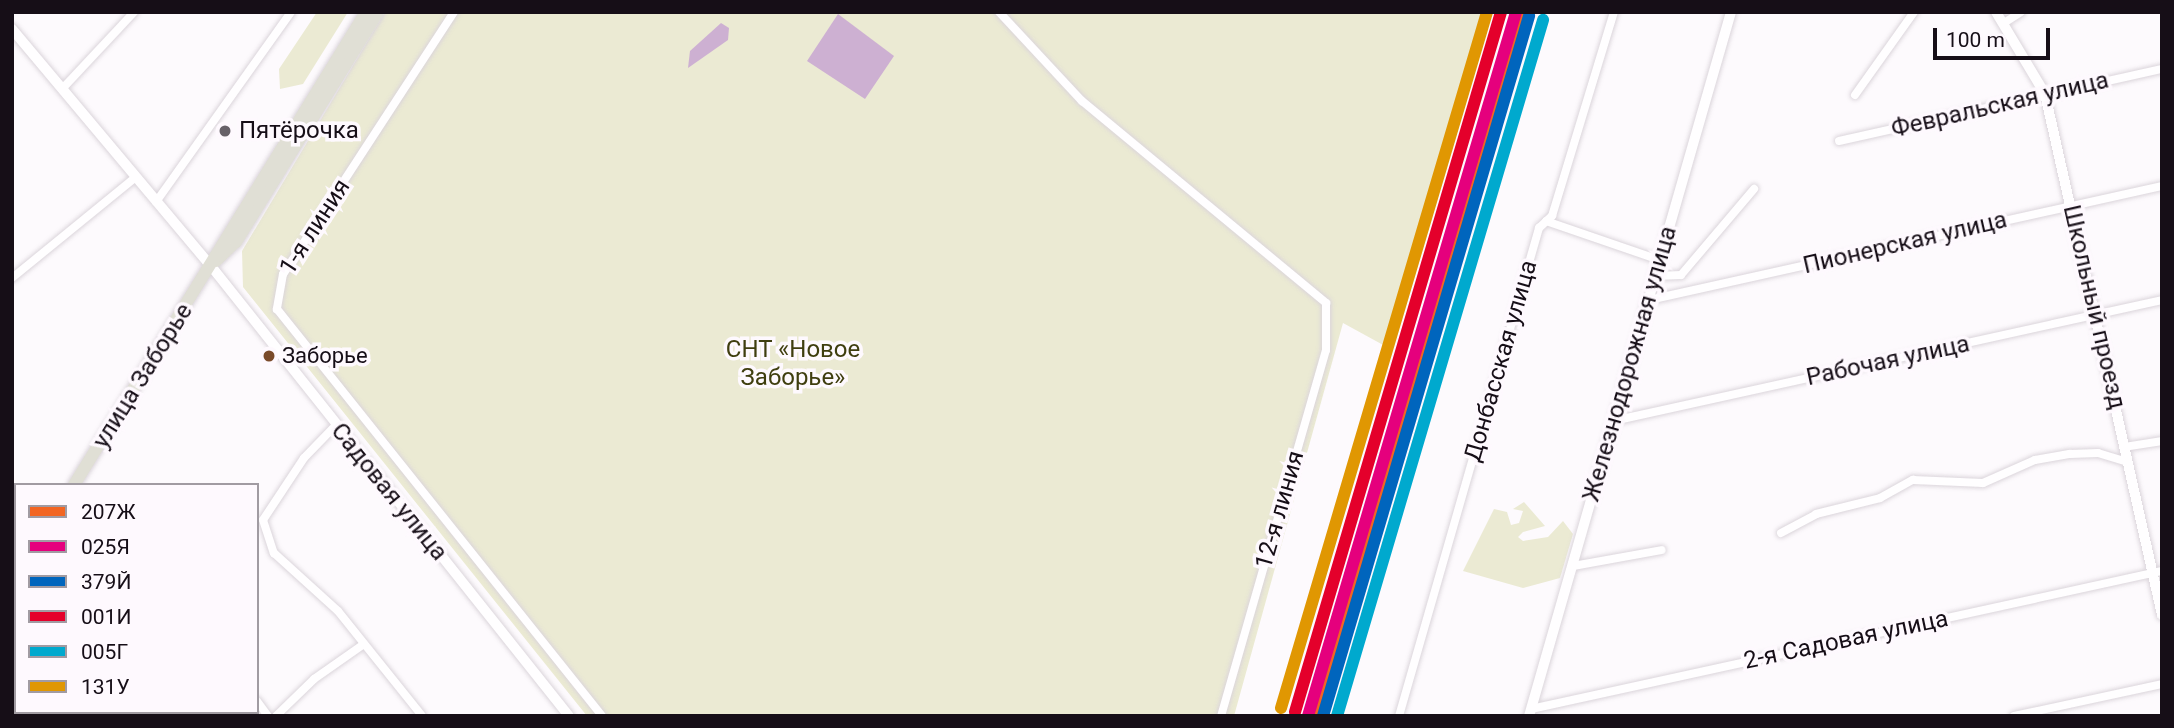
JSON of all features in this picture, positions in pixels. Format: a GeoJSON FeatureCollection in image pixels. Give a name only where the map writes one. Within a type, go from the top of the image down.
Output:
{"type":"FeatureCollection","features":[{"type":"Feature","properties":{"kind":"main road"},"geometry":{"type":"LineString","coordinates":[[211,266],[366,12]]}},
{"type":"Feature","properties":{"kind":"main road"},"geometry":{"type":"LineString","coordinates":[[211,266],[236,242],[378,12]]}},
{"type":"Feature","properties":{"kind":"main road","name":"улица Заборье"},"geometry":{"type":"LineString","coordinates":[[75,483],[211,266]]}},
{"type":"Feature","properties":{"kind":"street"},"geometry":{"type":"LineString","coordinates":[[62,89],[134,12]]}},
{"type":"Feature","properties":{"kind":"street"},"geometry":{"type":"LineString","coordinates":[[156,202],[291,12]]}},
{"type":"Feature","properties":{"kind":"street","name":"1-я линия"},"geometry":{"type":"LineString","coordinates":[[454,12],[283,274],[276,304],[278,315],[410,482],[602,716]]}},
{"type":"Feature","properties":{"kind":"street","name":"12-я линия"},"geometry":{"type":"LineString","coordinates":[[999,12],[1082,101],[1326,303],[1326,350],[1221,716]]}},
{"type":"Feature","properties":{"kind":"street","name":"Донбасская улица"},"geometry":{"type":"LineString","coordinates":[[1399,716],[1539,228],[1546,221],[1580,131],[1614,12]]}},
{"type":"Feature","properties":{"kind":"street","name":"Железнодорожная улица"},"geometry":{"type":"LineString","coordinates":[[1530,713],[1731,12]]}},
{"type":"Feature","properties":{"kind":"street"},"geometry":{"type":"LineString","coordinates":[[1855,95],[1914,12]]}},
{"type":"Feature","properties":{"kind":"street","name":"Школьный проезд"},"geometry":{"type":"LineString","coordinates":[[1996,12],[2046,94],[2099,314],[2127,462],[2157,572],[2162,615]]}},
{"type":"Feature","properties":{"kind":"street"},"geometry":{"type":"LineString","coordinates":[[2004,23],[2021,12]]}},
{"type":"Feature","properties":{"kind":"street","name":"Садовая улица"},"geometry":{"type":"LineString","coordinates":[[12,29],[211,266],[569,716]]}},
{"type":"Feature","properties":{"kind":"street","name":"Февральская улица"},"geometry":{"type":"LineString","coordinates":[[1839,141],[2162,69]]}},
{"type":"Feature","properties":{"kind":"street"},"geometry":{"type":"LineString","coordinates":[[12,278],[136,177]]}},
{"type":"Feature","properties":{"kind":"street","name":"Пионерская улица"},"geometry":{"type":"LineString","coordinates":[[1649,300],[2162,186]]}},
{"type":"Feature","properties":{"kind":"street"},"geometry":{"type":"LineString","coordinates":[[1681,293],[1681,275],[1754,189]]}},
{"type":"Feature","properties":{"kind":"street"},"geometry":{"type":"LineString","coordinates":[[1546,221],[1659,260]]}},
{"type":"Feature","properties":{"kind":"street"},"geometry":{"type":"LineString","coordinates":[[1655,276],[1681,275]]}},
{"type":"Feature","properties":{"kind":"street","name":"Рабочая улица"},"geometry":{"type":"LineString","coordinates":[[1613,421],[2162,300]]}},
{"type":"Feature","properties":{"kind":"street"},"geometry":{"type":"LineString","coordinates":[[336,425],[304,458],[263,520],[274,553],[338,611],[422,716]]}},
{"type":"Feature","properties":{"kind":"street"},"geometry":{"type":"LineString","coordinates":[[2124,447],[2162,441]]}},
{"type":"Feature","properties":{"kind":"street"},"geometry":{"type":"LineString","coordinates":[[1781,533],[1816,514],[1880,498],[1913,480],[1983,483],[2035,460],[2070,454],[2105,454],[2127,462]]}},
{"type":"Feature","properties":{"kind":"street"},"geometry":{"type":"LineString","coordinates":[[1573,566],[1661,550]]}},
{"type":"Feature","properties":{"kind":"street","name":"2-я Садовая улица"},"geometry":{"type":"LineString","coordinates":[[1530,713],[2157,572]]}},
{"type":"Feature","properties":{"kind":"street"},"geometry":{"type":"LineString","coordinates":[[276,716],[314,679],[364,644]]}},
{"type":"Feature","properties":{"kind":"street"},"geometry":{"type":"LineString","coordinates":[[2014,716],[2162,684]]}},
{"type":"Feature","properties":{"kind":"green space"},"geometry":{"type":"Polygon","coordinates":[[[317,12],[348,12],[303,84],[280,89],[279,69],[317,12]]]}},
{"type":"Feature","properties":{"kind":"green space","name":"СНТ «Новое Заборье»"},"geometry":{"type":"Polygon","coordinates":[[[385,12],[1485,12],[1385,346],[1343,323],[1234,716],[587,716],[243,287],[242,251],[385,12]]]}},
{"type":"Feature","properties":{"kind":"green space"},"geometry":{"type":"Polygon","coordinates":[[[1524,502],[1545,526],[1523,532],[1518,537],[1523,541],[1548,537],[1563,521],[1573,534],[1560,578],[1523,588],[1463,571],[1494,509],[1507,512],[1511,525],[1519,523],[1523,511],[1513,509],[1524,502]]]}},
{"type":"Feature","properties":{"kind":"shaded area"},"geometry":{"type":"Polygon","coordinates":[[[838,14],[894,56],[865,99],[807,61],[838,14]]]}},
{"type":"Feature","properties":{"kind":"shaded area"},"geometry":{"type":"Polygon","coordinates":[[[721,23],[729,28],[728,40],[688,68],[690,51],[721,23]]]}},
{"type":"Feature","properties":{"kind":"transit line","name":"131У"},"geometry":{"type":"LineString","coordinates":[[1281,708],[1487,12]]}},
{"type":"Feature","properties":{"kind":"transit line","name":"001И"},"geometry":{"type":"LineString","coordinates":[[1295,712],[1501,12]]}},
{"type":"Feature","properties":{"kind":"transit line","name":"025Я"},"geometry":{"type":"LineString","coordinates":[[1308,716],[1516,12]]}},
{"type":"Feature","properties":{"kind":"transit line","name":"207Ж"},"geometry":{"type":"LineString","coordinates":[[1317,716],[1525,12]]}},
{"type":"Feature","properties":{"kind":"transit line","name":"379Й"},"geometry":{"type":"LineString","coordinates":[[1323,716],[1529,16]]}},
{"type":"Feature","properties":{"kind":"transit line","name":"005Г"},"geometry":{"type":"LineString","coordinates":[[1337,716],[1543,20]]}},
{"type":"Feature","properties":{"kind":"place","name":"Пятёрочка"},"geometry":{"type":"Point","coordinates":[225,131]}},
{"type":"Feature","properties":{"kind":"place","name":"Заборье"},"geometry":{"type":"Point","coordinates":[269,356]}}]}
